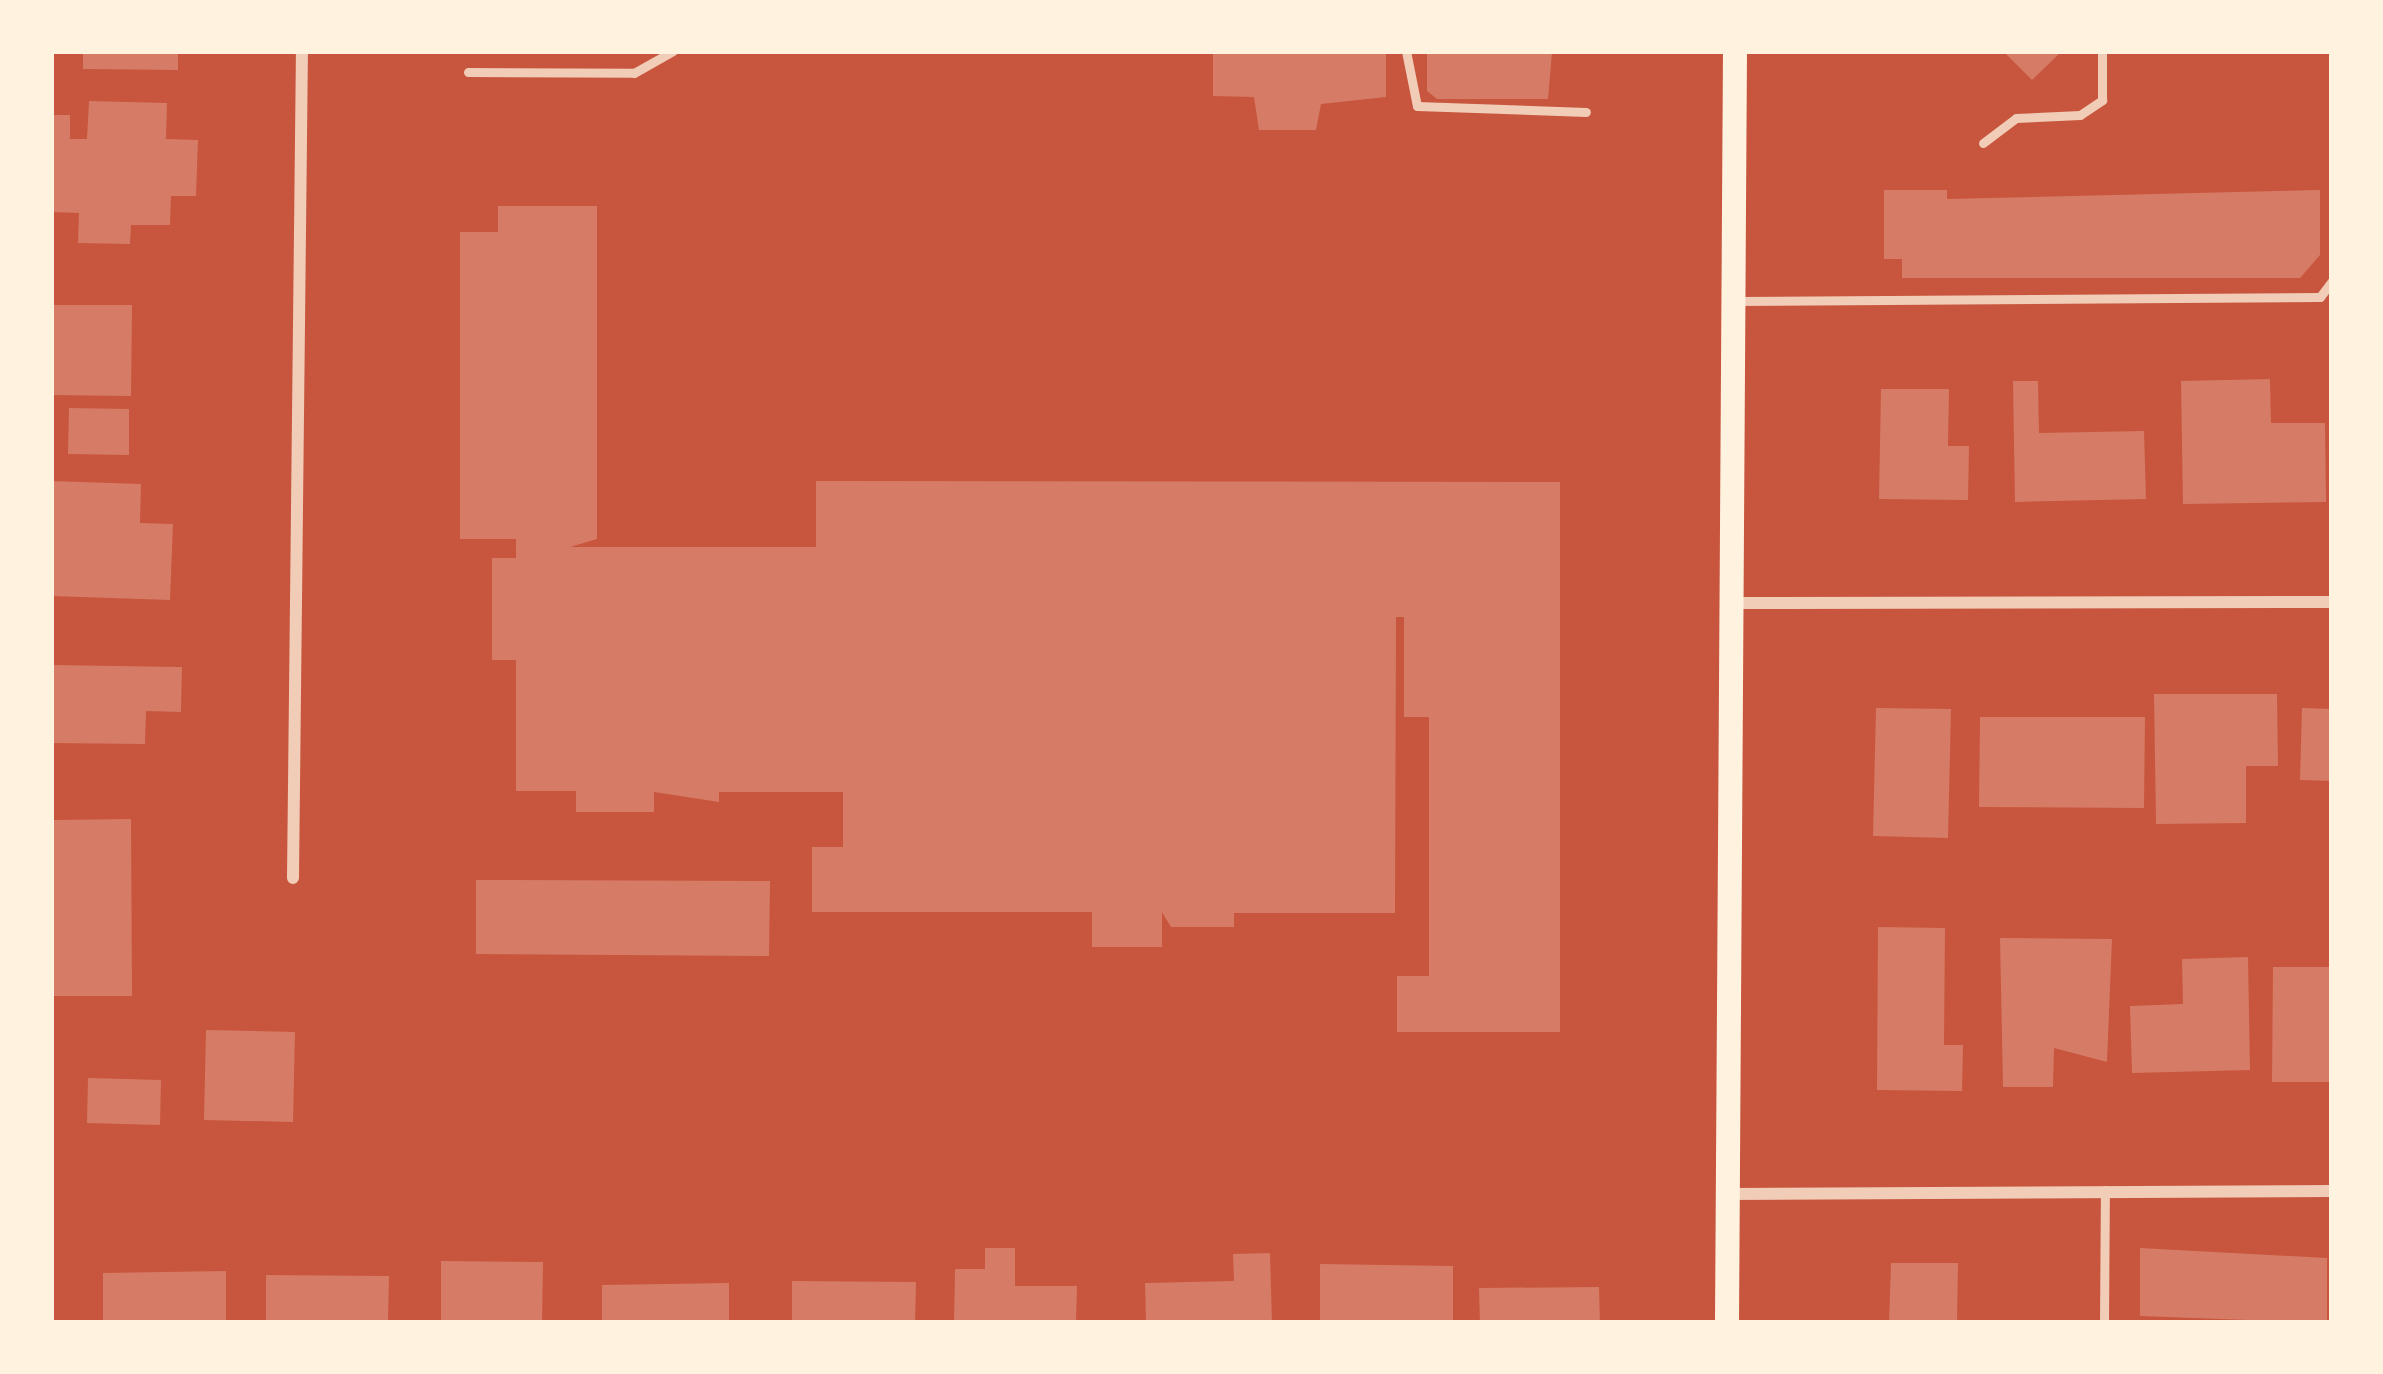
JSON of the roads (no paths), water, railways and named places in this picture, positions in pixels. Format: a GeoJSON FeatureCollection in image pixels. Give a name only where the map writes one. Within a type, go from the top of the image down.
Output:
{"type":"FeatureCollection","features":[{"type":"Feature","properties":{"kind":"main road"},"geometry":{"type":"LineString","coordinates":[[1727,1323],[1735,51]]}},
{"type":"Feature","properties":{"kind":"street"},"geometry":{"type":"LineString","coordinates":[[293,878],[302,51]]}},
{"type":"Feature","properties":{"kind":"street"},"geometry":{"type":"LineString","coordinates":[[1731,602],[2332,602]]}},
{"type":"Feature","properties":{"kind":"street"},"geometry":{"type":"LineString","coordinates":[[1728,1194],[2332,1191]]}},
{"type":"Feature","properties":{"kind":"lane"},"geometry":{"type":"LineString","coordinates":[[468,72],[634,73],[673,51]]}},
{"type":"Feature","properties":{"kind":"lane"},"geometry":{"type":"LineString","coordinates":[[1406,51],[1418,106],[1586,112]]}},
{"type":"Feature","properties":{"kind":"lane"},"geometry":{"type":"LineString","coordinates":[[1983,143],[2016,118],[2080,115],[2102,100],[2102,51]]}},
{"type":"Feature","properties":{"kind":"lane"},"geometry":{"type":"LineString","coordinates":[[1733,302],[2320,297],[2332,281]]}},
{"type":"Feature","properties":{"kind":"lane"},"geometry":{"type":"LineString","coordinates":[[2104,1323],[2105,1190]]}}]}
